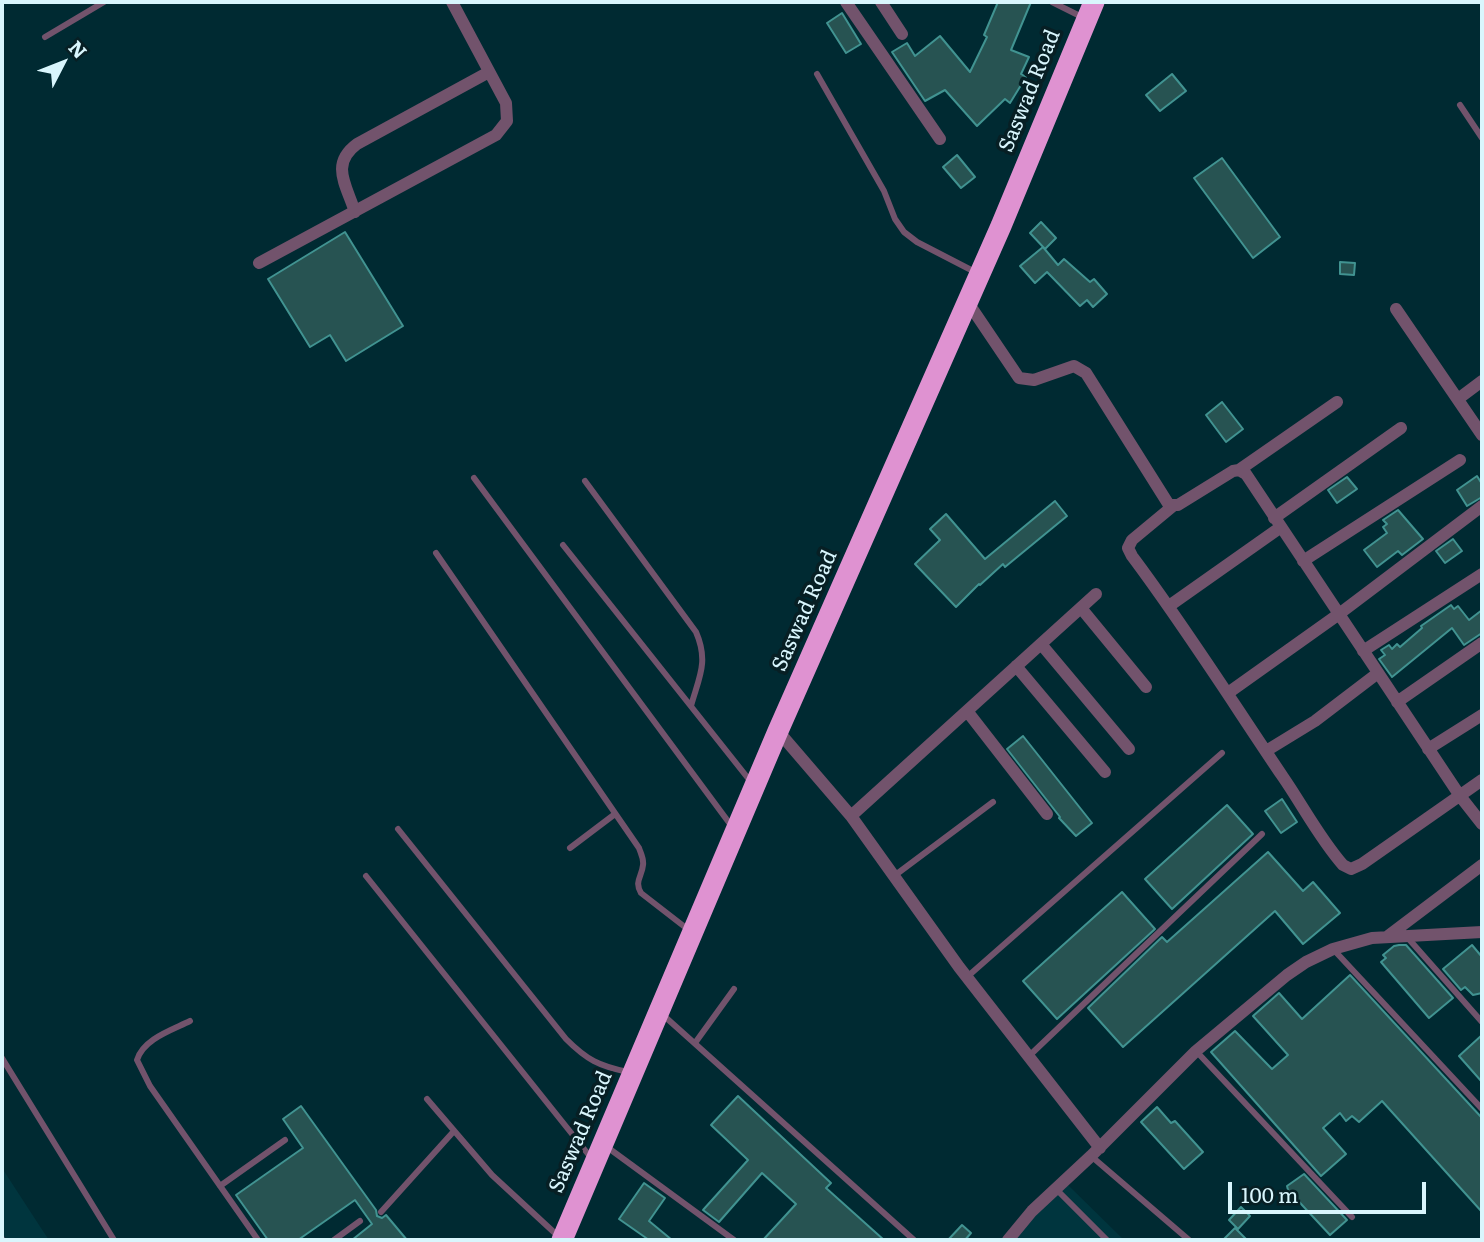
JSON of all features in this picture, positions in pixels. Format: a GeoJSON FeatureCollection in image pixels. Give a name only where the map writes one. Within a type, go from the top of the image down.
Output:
{"type":"FeatureCollection","features":[{"type":"Feature","properties":{"kind":"highway","name":"Saswad Road"},"geometry":{"type":"LineString","coordinates":[[562,1240],[754,787],[1001,226],[1090,10]]}},
{"type":"Feature","properties":{"kind":"street"},"geometry":{"type":"LineString","coordinates":[[258,263],[496,135],[507,121],[506,103],[452,2]]}},
{"type":"Feature","properties":{"kind":"street"},"geometry":{"type":"LineString","coordinates":[[846,2],[940,139]]}},
{"type":"Feature","properties":{"kind":"street"},"geometry":{"type":"LineString","coordinates":[[881,2],[902,34]]}},
{"type":"Feature","properties":{"kind":"street"},"geometry":{"type":"LineString","coordinates":[[355,212],[340,164],[345,152],[489,72]]}},
{"type":"Feature","properties":{"kind":"street"},"geometry":{"type":"LineString","coordinates":[[967,301],[1019,378],[1034,380],[1074,366],[1086,373],[1162,496],[1173,506]]}},
{"type":"Feature","properties":{"kind":"street"},"geometry":{"type":"LineString","coordinates":[[1396,309],[1482,435]]}},
{"type":"Feature","properties":{"kind":"street"},"geometry":{"type":"LineString","coordinates":[[1458,399],[1482,381]]}},
{"type":"Feature","properties":{"kind":"street"},"geometry":{"type":"LineString","coordinates":[[1337,402],[1240,470],[1233,471],[1173,506],[1132,540],[1128,548],[1343,865],[1351,869],[1362,864],[1482,780]]}},
{"type":"Feature","properties":{"kind":"street"},"geometry":{"type":"LineString","coordinates":[[1169,606],[1401,428]]}},
{"type":"Feature","properties":{"kind":"street"},"geometry":{"type":"LineString","coordinates":[[1303,561],[1460,460]]}},
{"type":"Feature","properties":{"kind":"street"},"geometry":{"type":"LineString","coordinates":[[1240,470],[1246,474],[1460,796],[1482,824]]}},
{"type":"Feature","properties":{"kind":"street"},"geometry":{"type":"LineString","coordinates":[[1228,693],[1339,614],[1482,506]]}},
{"type":"Feature","properties":{"kind":"street"},"geometry":{"type":"LineString","coordinates":[[1363,651],[1482,574]]}},
{"type":"Feature","properties":{"kind":"street"},"geometry":{"type":"LineString","coordinates":[[851,816],[1096,594]]}},
{"type":"Feature","properties":{"kind":"street"},"geometry":{"type":"LineString","coordinates":[[1081,608],[1146,687]]}},
{"type":"Feature","properties":{"kind":"street"},"geometry":{"type":"LineString","coordinates":[[1397,702],[1482,643]]}},
{"type":"Feature","properties":{"kind":"street"},"geometry":{"type":"LineString","coordinates":[[1041,644],[1129,749]]}},
{"type":"Feature","properties":{"kind":"street"},"geometry":{"type":"LineString","coordinates":[[1016,666],[1105,772]]}},
{"type":"Feature","properties":{"kind":"street"},"geometry":{"type":"LineString","coordinates":[[1266,751],[1315,721],[1378,673]]}},
{"type":"Feature","properties":{"kind":"street"},"geometry":{"type":"LineString","coordinates":[[967,711],[1047,814]]}},
{"type":"Feature","properties":{"kind":"street"},"geometry":{"type":"LineString","coordinates":[[1429,749],[1482,715]]}},
{"type":"Feature","properties":{"kind":"street"},"geometry":{"type":"LineString","coordinates":[[778,732],[851,816],[1096,1152]]}},
{"type":"Feature","properties":{"kind":"street"},"geometry":{"type":"LineString","coordinates":[[1388,936],[1482,865]]}},
{"type":"Feature","properties":{"kind":"street"},"geometry":{"type":"LineString","coordinates":[[1008,1240],[1025,1218],[1096,1152],[1196,1051],[1287,975],[1333,949],[1356,941],[1388,936],[1482,932]]}},
{"type":"Feature","properties":{"kind":"lane"},"geometry":{"type":"LineString","coordinates":[[45,37],[104,2]]}},
{"type":"Feature","properties":{"kind":"lane"},"geometry":{"type":"LineString","coordinates":[[1052,2],[1090,10]]}},
{"type":"Feature","properties":{"kind":"lane"},"geometry":{"type":"LineString","coordinates":[[817,74],[884,191],[895,219],[904,232],[917,242],[978,274]]}},
{"type":"Feature","properties":{"kind":"lane"},"geometry":{"type":"LineString","coordinates":[[1460,105],[1482,138]]}},
{"type":"Feature","properties":{"kind":"lane"},"geometry":{"type":"LineString","coordinates":[[474,478],[735,832]]}},
{"type":"Feature","properties":{"kind":"lane"},"geometry":{"type":"LineString","coordinates":[[585,481],[696,632],[703,648],[704,660],[691,706]]}},
{"type":"Feature","properties":{"kind":"lane"},"geometry":{"type":"LineString","coordinates":[[562,545],[754,787]]}},
{"type":"Feature","properties":{"kind":"lane"},"geometry":{"type":"LineString","coordinates":[[436,553],[639,848],[643,859],[638,880],[641,892],[692,933]]}},
{"type":"Feature","properties":{"kind":"lane"},"geometry":{"type":"LineString","coordinates":[[967,977],[1222,753]]}},
{"type":"Feature","properties":{"kind":"lane"},"geometry":{"type":"LineString","coordinates":[[894,876],[993,802]]}},
{"type":"Feature","properties":{"kind":"lane"},"geometry":{"type":"LineString","coordinates":[[570,848],[615,814]]}},
{"type":"Feature","properties":{"kind":"lane"},"geometry":{"type":"LineString","coordinates":[[398,829],[566,1039],[582,1055],[601,1067],[632,1073]]}},
{"type":"Feature","properties":{"kind":"lane"},"geometry":{"type":"LineString","coordinates":[[1028,1057],[1262,834]]}},
{"type":"Feature","properties":{"kind":"lane"},"geometry":{"type":"LineString","coordinates":[[366,876],[567,1130],[734,1240]]}},
{"type":"Feature","properties":{"kind":"lane"},"geometry":{"type":"LineString","coordinates":[[1406,935],[1482,1022]]}},
{"type":"Feature","properties":{"kind":"lane"},"geometry":{"type":"LineString","coordinates":[[1333,949],[1482,1109]]}},
{"type":"Feature","properties":{"kind":"lane"},"geometry":{"type":"LineString","coordinates":[[695,1043],[734,989]]}},
{"type":"Feature","properties":{"kind":"lane"},"geometry":{"type":"LineString","coordinates":[[659,1011],[914,1240]]}},
{"type":"Feature","properties":{"kind":"lane"},"geometry":{"type":"LineString","coordinates":[[190,1021],[149,1043],[140,1051],[137,1060],[150,1086],[258,1240]]}},
{"type":"Feature","properties":{"kind":"lane"},"geometry":{"type":"LineString","coordinates":[[1196,1051],[1352,1217]]}},
{"type":"Feature","properties":{"kind":"lane"},"geometry":{"type":"LineString","coordinates":[[2,1058],[114,1240]]}},
{"type":"Feature","properties":{"kind":"lane"},"geometry":{"type":"LineString","coordinates":[[427,1099],[492,1175],[562,1240]]}},
{"type":"Feature","properties":{"kind":"lane"},"geometry":{"type":"LineString","coordinates":[[381,1212],[454,1131]]}},
{"type":"Feature","properties":{"kind":"lane"},"geometry":{"type":"LineString","coordinates":[[220,1186],[285,1140]]}},
{"type":"Feature","properties":{"kind":"lane"},"geometry":{"type":"LineString","coordinates":[[1096,1152],[1189,1240]]}},
{"type":"Feature","properties":{"kind":"lane"},"geometry":{"type":"LineString","coordinates":[[1056,1189],[1107,1240]]}},
{"type":"Feature","properties":{"kind":"lane"},"geometry":{"type":"LineString","coordinates":[[334,1240],[360,1221]]}},
{"type":"Feature","properties":{"kind":"shaded area"},"geometry":{"type":"Polygon","coordinates":[[[2,1168],[41,1228],[49,1240],[2,1240],[2,1168]]]}},
{"type":"Feature","properties":{"kind":"shaded area"},"geometry":{"type":"Polygon","coordinates":[[[1068,1185],[1124,1240],[1013,1240],[1020,1226],[1068,1185]]]}},
{"type":"Feature","properties":{"kind":"building"},"geometry":{"type":"Polygon","coordinates":[[[998,2],[1031,2],[1011,50],[1029,57],[1021,74],[1026,77],[1010,103],[1005,99],[977,126],[945,90],[925,101],[892,52],[907,43],[915,56],[940,36],[970,72],[987,37],[984,35],[998,2]]]}},
{"type":"Feature","properties":{"kind":"building"},"geometry":{"type":"Polygon","coordinates":[[[842,13],[861,44],[846,53],[827,23],[842,13]]]}},
{"type":"Feature","properties":{"kind":"building"},"geometry":{"type":"Polygon","coordinates":[[[1172,74],[1186,91],[1160,111],[1146,95],[1172,74]]]}},
{"type":"Feature","properties":{"kind":"building"},"geometry":{"type":"Polygon","coordinates":[[[957,155],[975,177],[961,188],[943,167],[957,155]]]}},
{"type":"Feature","properties":{"kind":"building"},"geometry":{"type":"Polygon","coordinates":[[[1222,158],[1280,237],[1253,258],[1194,178],[1222,158]]]}},
{"type":"Feature","properties":{"kind":"building"},"geometry":{"type":"Polygon","coordinates":[[[1041,222],[1056,238],[1045,249],[1030,233],[1041,222]]]}},
{"type":"Feature","properties":{"kind":"building"},"geometry":{"type":"Polygon","coordinates":[[[345,232],[403,326],[346,361],[330,335],[310,347],[268,279],[345,232]]]}},
{"type":"Feature","properties":{"kind":"building"},"geometry":{"type":"Polygon","coordinates":[[[1043,247],[1058,265],[1064,259],[1090,282],[1094,279],[1107,294],[1093,307],[1087,300],[1080,306],[1047,272],[1035,283],[1020,266],[1043,247]]]}},
{"type":"Feature","properties":{"kind":"building"},"geometry":{"type":"Polygon","coordinates":[[[1340,262],[1355,263],[1354,275],[1340,274],[1340,262]]]}},
{"type":"Feature","properties":{"kind":"building"},"geometry":{"type":"Polygon","coordinates":[[[1222,402],[1243,429],[1226,442],[1206,415],[1222,402]]]}},
{"type":"Feature","properties":{"kind":"building"},"geometry":{"type":"Polygon","coordinates":[[[1477,476],[1482,484],[1482,497],[1467,506],[1457,490],[1477,476]]]}},
{"type":"Feature","properties":{"kind":"building"},"geometry":{"type":"Polygon","coordinates":[[[1347,477],[1357,489],[1337,503],[1328,490],[1347,477]]]}},
{"type":"Feature","properties":{"kind":"building"},"geometry":{"type":"Polygon","coordinates":[[[1055,501],[1067,516],[1005,567],[1003,564],[956,607],[915,564],[940,540],[930,529],[946,514],[985,559],[1055,501]]]}},
{"type":"Feature","properties":{"kind":"building"},"geometry":{"type":"Polygon","coordinates":[[[1398,510],[1423,539],[1402,555],[1398,551],[1377,567],[1364,550],[1387,533],[1383,527],[1387,524],[1383,520],[1398,510]]]}},
{"type":"Feature","properties":{"kind":"building"},"geometry":{"type":"Polygon","coordinates":[[[1453,539],[1462,551],[1445,563],[1436,551],[1453,539]]]}},
{"type":"Feature","properties":{"kind":"building"},"geometry":{"type":"Polygon","coordinates":[[[1451,605],[1454,609],[1458,606],[1469,620],[1482,610],[1482,633],[1464,645],[1452,628],[1392,677],[1379,659],[1385,655],[1381,650],[1389,645],[1392,649],[1397,644],[1400,647],[1422,628],[1421,626],[1451,605]]]}},
{"type":"Feature","properties":{"kind":"building"},"geometry":{"type":"Polygon","coordinates":[[[1023,736],[1092,823],[1076,836],[1059,818],[1007,749],[1023,736]]]}},
{"type":"Feature","properties":{"kind":"building"},"geometry":{"type":"Polygon","coordinates":[[[1282,799],[1297,822],[1281,833],[1265,811],[1282,799]]]}},
{"type":"Feature","properties":{"kind":"building"},"geometry":{"type":"Polygon","coordinates":[[[1227,805],[1253,834],[1172,909],[1145,879],[1227,805]]]}},
{"type":"Feature","properties":{"kind":"building"},"geometry":{"type":"Polygon","coordinates":[[[1268,852],[1303,891],[1313,882],[1340,913],[1303,944],[1275,911],[1123,1047],[1088,1008],[1162,937],[1167,942],[1268,852]]]}},
{"type":"Feature","properties":{"kind":"building"},"geometry":{"type":"Polygon","coordinates":[[[1122,892],[1155,929],[1057,1019],[1023,981],[1122,892]]]}},
{"type":"Feature","properties":{"kind":"building"},"geometry":{"type":"Polygon","coordinates":[[[1399,945],[1406,945],[1453,998],[1429,1018],[1381,962],[1386,958],[1383,955],[1399,945]]]}},
{"type":"Feature","properties":{"kind":"building"},"geometry":{"type":"Polygon","coordinates":[[[1472,945],[1482,957],[1482,993],[1473,995],[1465,987],[1461,990],[1443,969],[1472,945]]]}},
{"type":"Feature","properties":{"kind":"building"},"geometry":{"type":"Polygon","coordinates":[[[1350,975],[1482,1118],[1482,1212],[1382,1101],[1359,1122],[1352,1116],[1346,1121],[1340,1113],[1323,1128],[1346,1154],[1321,1176],[1211,1052],[1235,1031],[1272,1069],[1288,1055],[1253,1016],[1279,993],[1302,1019],[1350,975]]]}},
{"type":"Feature","properties":{"kind":"building"},"geometry":{"type":"Polygon","coordinates":[[[1482,1035],[1482,1082],[1459,1056],[1482,1035]]]}},
{"type":"Feature","properties":{"kind":"building"},"geometry":{"type":"Polygon","coordinates":[[[738,1096],[831,1183],[826,1188],[884,1240],[763,1240],[796,1204],[762,1173],[719,1222],[703,1210],[748,1160],[711,1125],[738,1096]]]}},
{"type":"Feature","properties":{"kind":"building"},"geometry":{"type":"Polygon","coordinates":[[[301,1106],[376,1210],[377,1216],[382,1218],[386,1215],[407,1240],[352,1240],[372,1224],[355,1200],[298,1240],[268,1240],[236,1195],[303,1148],[283,1119],[301,1106]]]}},
{"type":"Feature","properties":{"kind":"building"},"geometry":{"type":"Polygon","coordinates":[[[1157,1107],[1171,1123],[1175,1121],[1203,1152],[1184,1169],[1141,1122],[1157,1107]]]}},
{"type":"Feature","properties":{"kind":"building"},"geometry":{"type":"Polygon","coordinates":[[[1304,1174],[1347,1220],[1330,1235],[1288,1190],[1287,1186],[1304,1174]]]}},
{"type":"Feature","properties":{"kind":"building"},"geometry":{"type":"Polygon","coordinates":[[[644,1183],[665,1198],[649,1221],[672,1240],[649,1240],[619,1219],[644,1183]]]}},
{"type":"Feature","properties":{"kind":"building"},"geometry":{"type":"Polygon","coordinates":[[[1241,1207],[1250,1216],[1238,1229],[1229,1220],[1241,1207]]]}},
{"type":"Feature","properties":{"kind":"building"},"geometry":{"type":"Polygon","coordinates":[[[962,1225],[971,1233],[965,1240],[948,1240],[962,1225]]]}},
{"type":"Feature","properties":{"kind":"building"},"geometry":{"type":"Polygon","coordinates":[[[1235,1228],[1247,1240],[1223,1240],[1235,1228]]]}}]}
